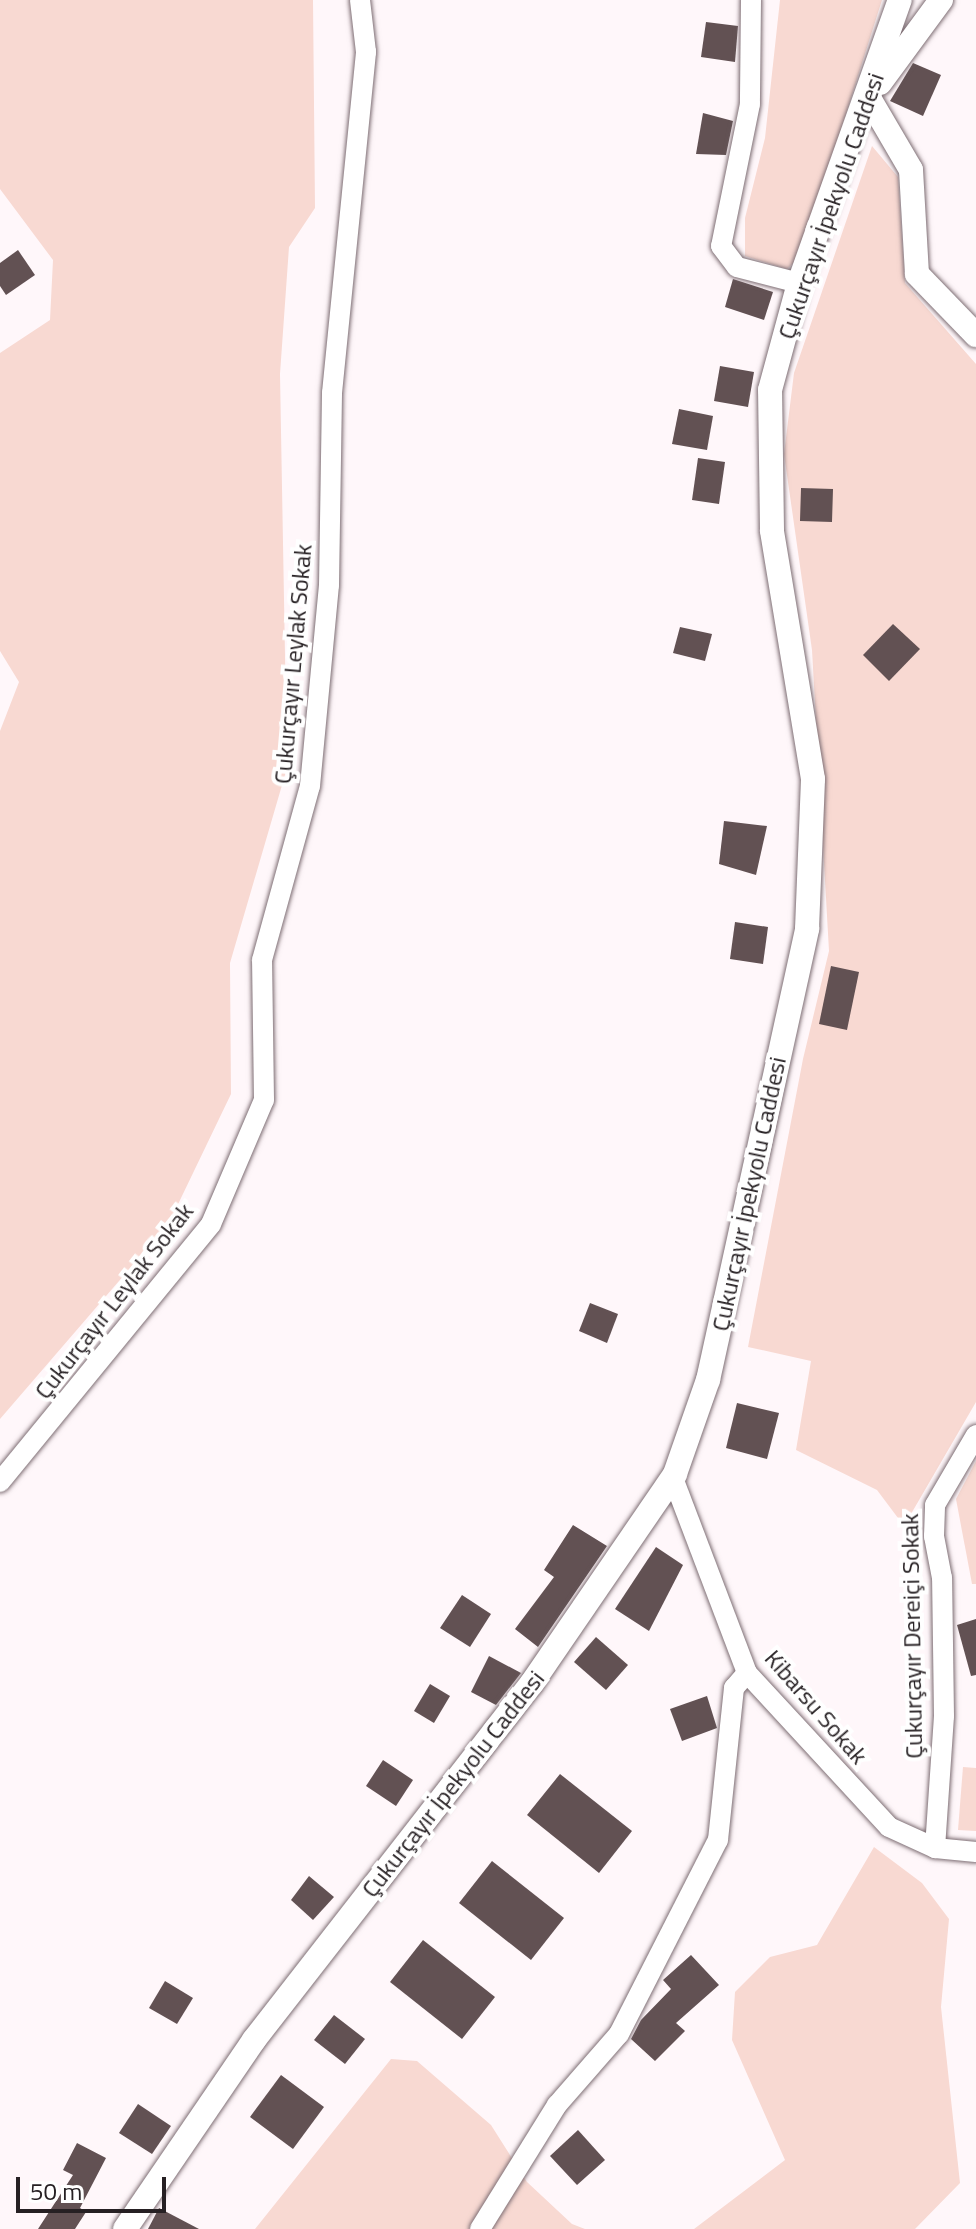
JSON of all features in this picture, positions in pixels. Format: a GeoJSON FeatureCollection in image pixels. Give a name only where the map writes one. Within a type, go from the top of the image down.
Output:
{"type":"FeatureCollection","features":[{"type":"Feature","properties":{"kind":"street","name":"Çukurçayır Leylak Sokak"},"geometry":{"type":"LineString","coordinates":[[0,1482],[211,1224],[264,1100],[262,960],[310,786],[329,585],[332,393],[366,52],[360,0]]}},
{"type":"Feature","properties":{"kind":"street"},"geometry":{"type":"LineString","coordinates":[[751,0],[750,104],[721,246],[737,267],[799,283]]}},
{"type":"Feature","properties":{"kind":"street","name":"Çukurçayır İpekyolu Caddesi"},"geometry":{"type":"LineString","coordinates":[[125,2229],[254,2040],[532,1683],[673,1478],[708,1380],[807,929],[813,779],[772,530],[770,390],[799,283],[869,98],[900,0]]}},
{"type":"Feature","properties":{"kind":"street"},"geometry":{"type":"LineString","coordinates":[[941,0],[869,98],[911,170],[917,274],[976,335]]}},
{"type":"Feature","properties":{"kind":"street","name":"Çukurçayır Dereiçi Sokak"},"geometry":{"type":"LineString","coordinates":[[935,1848],[944,1716],[942,1578],[934,1536],[935,1505],[976,1435]]}},
{"type":"Feature","properties":{"kind":"street","name":"Kibarsu Sokak"},"geometry":{"type":"LineString","coordinates":[[673,1478],[747,1673],[889,1827],[935,1848],[976,1852]]}},
{"type":"Feature","properties":{"kind":"street"},"geometry":{"type":"LineString","coordinates":[[480,2229],[557,2105],[619,2034],[718,1840],[734,1688],[747,1673]]}},
{"type":"Feature","properties":{"kind":"shaded area"},"geometry":{"type":"Polygon","coordinates":[[[0,0],[313,0],[315,208],[289,247],[280,374],[287,768],[230,963],[231,1094],[169,1223],[0,1419],[0,731],[19,682],[0,651],[0,353],[50,320],[53,260],[0,189],[0,0]]]}},
{"type":"Feature","properties":{"kind":"shaded area"},"geometry":{"type":"Polygon","coordinates":[[[780,0],[882,0],[801,256],[787,269],[745,256],[745,218],[765,138],[780,0]]]}},
{"type":"Feature","properties":{"kind":"shaded area"},"geometry":{"type":"Polygon","coordinates":[[[872,146],[898,177],[905,283],[976,364],[976,1402],[904,1526],[877,1490],[796,1450],[811,1361],[748,1347],[803,1059],[829,951],[812,650],[784,454],[794,373],[872,146]]]}},
{"type":"Feature","properties":{"kind":"shaded area"},"geometry":{"type":"Polygon","coordinates":[[[976,1461],[976,1584],[972,1584],[956,1499],[976,1461]]]}},
{"type":"Feature","properties":{"kind":"shaded area"},"geometry":{"type":"Polygon","coordinates":[[[963,1767],[976,1768],[976,1831],[958,1830],[963,1767]]]}},
{"type":"Feature","properties":{"kind":"shaded area"},"geometry":{"type":"Polygon","coordinates":[[[874,1847],[922,1883],[949,1919],[941,2007],[960,2183],[915,2229],[694,2229],[785,2160],[732,2040],[735,1992],[770,1957],[817,1945],[874,1847]]]}},
{"type":"Feature","properties":{"kind":"shaded area"},"geometry":{"type":"Polygon","coordinates":[[[391,2059],[417,2061],[491,2125],[527,2182],[572,2224],[585,2229],[255,2229],[391,2059]]]}},
{"type":"Feature","properties":{"kind":"building"},"geometry":{"type":"Polygon","coordinates":[[[706,22],[738,26],[735,62],[701,57],[706,22]]]}},
{"type":"Feature","properties":{"kind":"building"},"geometry":{"type":"Polygon","coordinates":[[[913,63],[941,75],[923,116],[890,101],[913,63]]]}},
{"type":"Feature","properties":{"kind":"building"},"geometry":{"type":"Polygon","coordinates":[[[703,113],[733,121],[726,155],[696,154],[703,113]]]}},
{"type":"Feature","properties":{"kind":"building"},"geometry":{"type":"Polygon","coordinates":[[[18,250],[35,275],[6,295],[0,286],[0,263],[18,250]]]}},
{"type":"Feature","properties":{"kind":"building"},"geometry":{"type":"Polygon","coordinates":[[[733,279],[773,292],[764,320],[725,307],[733,279]]]}},
{"type":"Feature","properties":{"kind":"building"},"geometry":{"type":"Polygon","coordinates":[[[720,366],[754,372],[748,407],[714,401],[720,366]]]}},
{"type":"Feature","properties":{"kind":"building"},"geometry":{"type":"Polygon","coordinates":[[[679,409],[713,416],[707,450],[672,444],[679,409]]]}},
{"type":"Feature","properties":{"kind":"building"},"geometry":{"type":"Polygon","coordinates":[[[698,458],[725,462],[719,504],[692,500],[698,458]]]}},
{"type":"Feature","properties":{"kind":"building"},"geometry":{"type":"Polygon","coordinates":[[[801,488],[833,489],[832,522],[800,521],[801,488]]]}},
{"type":"Feature","properties":{"kind":"building"},"geometry":{"type":"Polygon","coordinates":[[[893,624],[920,649],[889,681],[863,655],[893,624]]]}},
{"type":"Feature","properties":{"kind":"building"},"geometry":{"type":"Polygon","coordinates":[[[680,627],[712,634],[705,661],[673,653],[680,627]]]}},
{"type":"Feature","properties":{"kind":"building"},"geometry":{"type":"Polygon","coordinates":[[[724,821],[767,826],[756,875],[719,864],[724,821]]]}},
{"type":"Feature","properties":{"kind":"building"},"geometry":{"type":"Polygon","coordinates":[[[735,922],[768,927],[763,964],[730,959],[735,922]]]}},
{"type":"Feature","properties":{"kind":"building"},"geometry":{"type":"Polygon","coordinates":[[[831,966],[859,972],[847,1030],[819,1024],[831,966]]]}},
{"type":"Feature","properties":{"kind":"building"},"geometry":{"type":"Polygon","coordinates":[[[590,1303],[618,1314],[607,1343],[579,1331],[590,1303]]]}},
{"type":"Feature","properties":{"kind":"building"},"geometry":{"type":"Polygon","coordinates":[[[737,1403],[779,1413],[767,1459],[726,1448],[737,1403]]]}},
{"type":"Feature","properties":{"kind":"building"},"geometry":{"type":"Polygon","coordinates":[[[573,1525],[607,1546],[538,1647],[515,1629],[554,1577],[544,1570],[573,1525]]]}},
{"type":"Feature","properties":{"kind":"building"},"geometry":{"type":"Polygon","coordinates":[[[656,1547],[683,1565],[649,1631],[615,1609],[656,1547]]]}},
{"type":"Feature","properties":{"kind":"building"},"geometry":{"type":"Polygon","coordinates":[[[462,1595],[491,1614],[470,1647],[440,1628],[462,1595]]]}},
{"type":"Feature","properties":{"kind":"building"},"geometry":{"type":"Polygon","coordinates":[[[976,1619],[976,1675],[971,1676],[957,1625],[976,1619]]]}},
{"type":"Feature","properties":{"kind":"building"},"geometry":{"type":"Polygon","coordinates":[[[596,1637],[628,1665],[606,1690],[574,1662],[596,1637]]]}},
{"type":"Feature","properties":{"kind":"building"},"geometry":{"type":"Polygon","coordinates":[[[489,1656],[521,1673],[496,1705],[471,1692],[489,1656]]]}},
{"type":"Feature","properties":{"kind":"building"},"geometry":{"type":"Polygon","coordinates":[[[430,1684],[450,1696],[434,1723],[414,1711],[430,1684]]]}},
{"type":"Feature","properties":{"kind":"building"},"geometry":{"type":"Polygon","coordinates":[[[707,1696],[717,1728],[682,1741],[670,1709],[707,1696]]]}},
{"type":"Feature","properties":{"kind":"building"},"geometry":{"type":"Polygon","coordinates":[[[383,1760],[413,1780],[396,1806],[366,1786],[383,1760]]]}},
{"type":"Feature","properties":{"kind":"building"},"geometry":{"type":"Polygon","coordinates":[[[560,1774],[632,1831],[599,1873],[527,1815],[560,1774]]]}},
{"type":"Feature","properties":{"kind":"building"},"geometry":{"type":"Polygon","coordinates":[[[492,1861],[564,1918],[531,1960],[459,1903],[492,1861]]]}},
{"type":"Feature","properties":{"kind":"building"},"geometry":{"type":"Polygon","coordinates":[[[309,1876],[334,1897],[313,1920],[291,1900],[309,1876]]]}},
{"type":"Feature","properties":{"kind":"building"},"geometry":{"type":"Polygon","coordinates":[[[423,1940],[495,1997],[462,2039],[390,1982],[423,1940]]]}},
{"type":"Feature","properties":{"kind":"building"},"geometry":{"type":"Polygon","coordinates":[[[691,1955],[719,1985],[676,2023],[685,2031],[655,2061],[631,2039],[641,2020],[671,1989],[663,1980],[691,1955]]]}},
{"type":"Feature","properties":{"kind":"building"},"geometry":{"type":"Polygon","coordinates":[[[165,1981],[193,1998],[177,2024],[149,2008],[165,1981]]]}},
{"type":"Feature","properties":{"kind":"building"},"geometry":{"type":"Polygon","coordinates":[[[334,2015],[365,2039],[345,2064],[314,2040],[334,2015]]]}},
{"type":"Feature","properties":{"kind":"building"},"geometry":{"type":"Polygon","coordinates":[[[281,2075],[324,2107],[293,2149],[250,2117],[281,2075]]]}},
{"type":"Feature","properties":{"kind":"building"},"geometry":{"type":"Polygon","coordinates":[[[138,2104],[171,2126],[152,2154],[119,2133],[138,2104]]]}},
{"type":"Feature","properties":{"kind":"building"},"geometry":{"type":"Polygon","coordinates":[[[578,2130],[605,2160],[577,2185],[550,2156],[578,2130]]]}},
{"type":"Feature","properties":{"kind":"building"},"geometry":{"type":"Polygon","coordinates":[[[77,2143],[106,2158],[80,2208],[86,2212],[75,2229],[38,2229],[73,2175],[63,2170],[77,2143]]]}},
{"type":"Feature","properties":{"kind":"building"},"geometry":{"type":"Polygon","coordinates":[[[159,2208],[199,2229],[148,2229],[159,2208]]]}}]}
